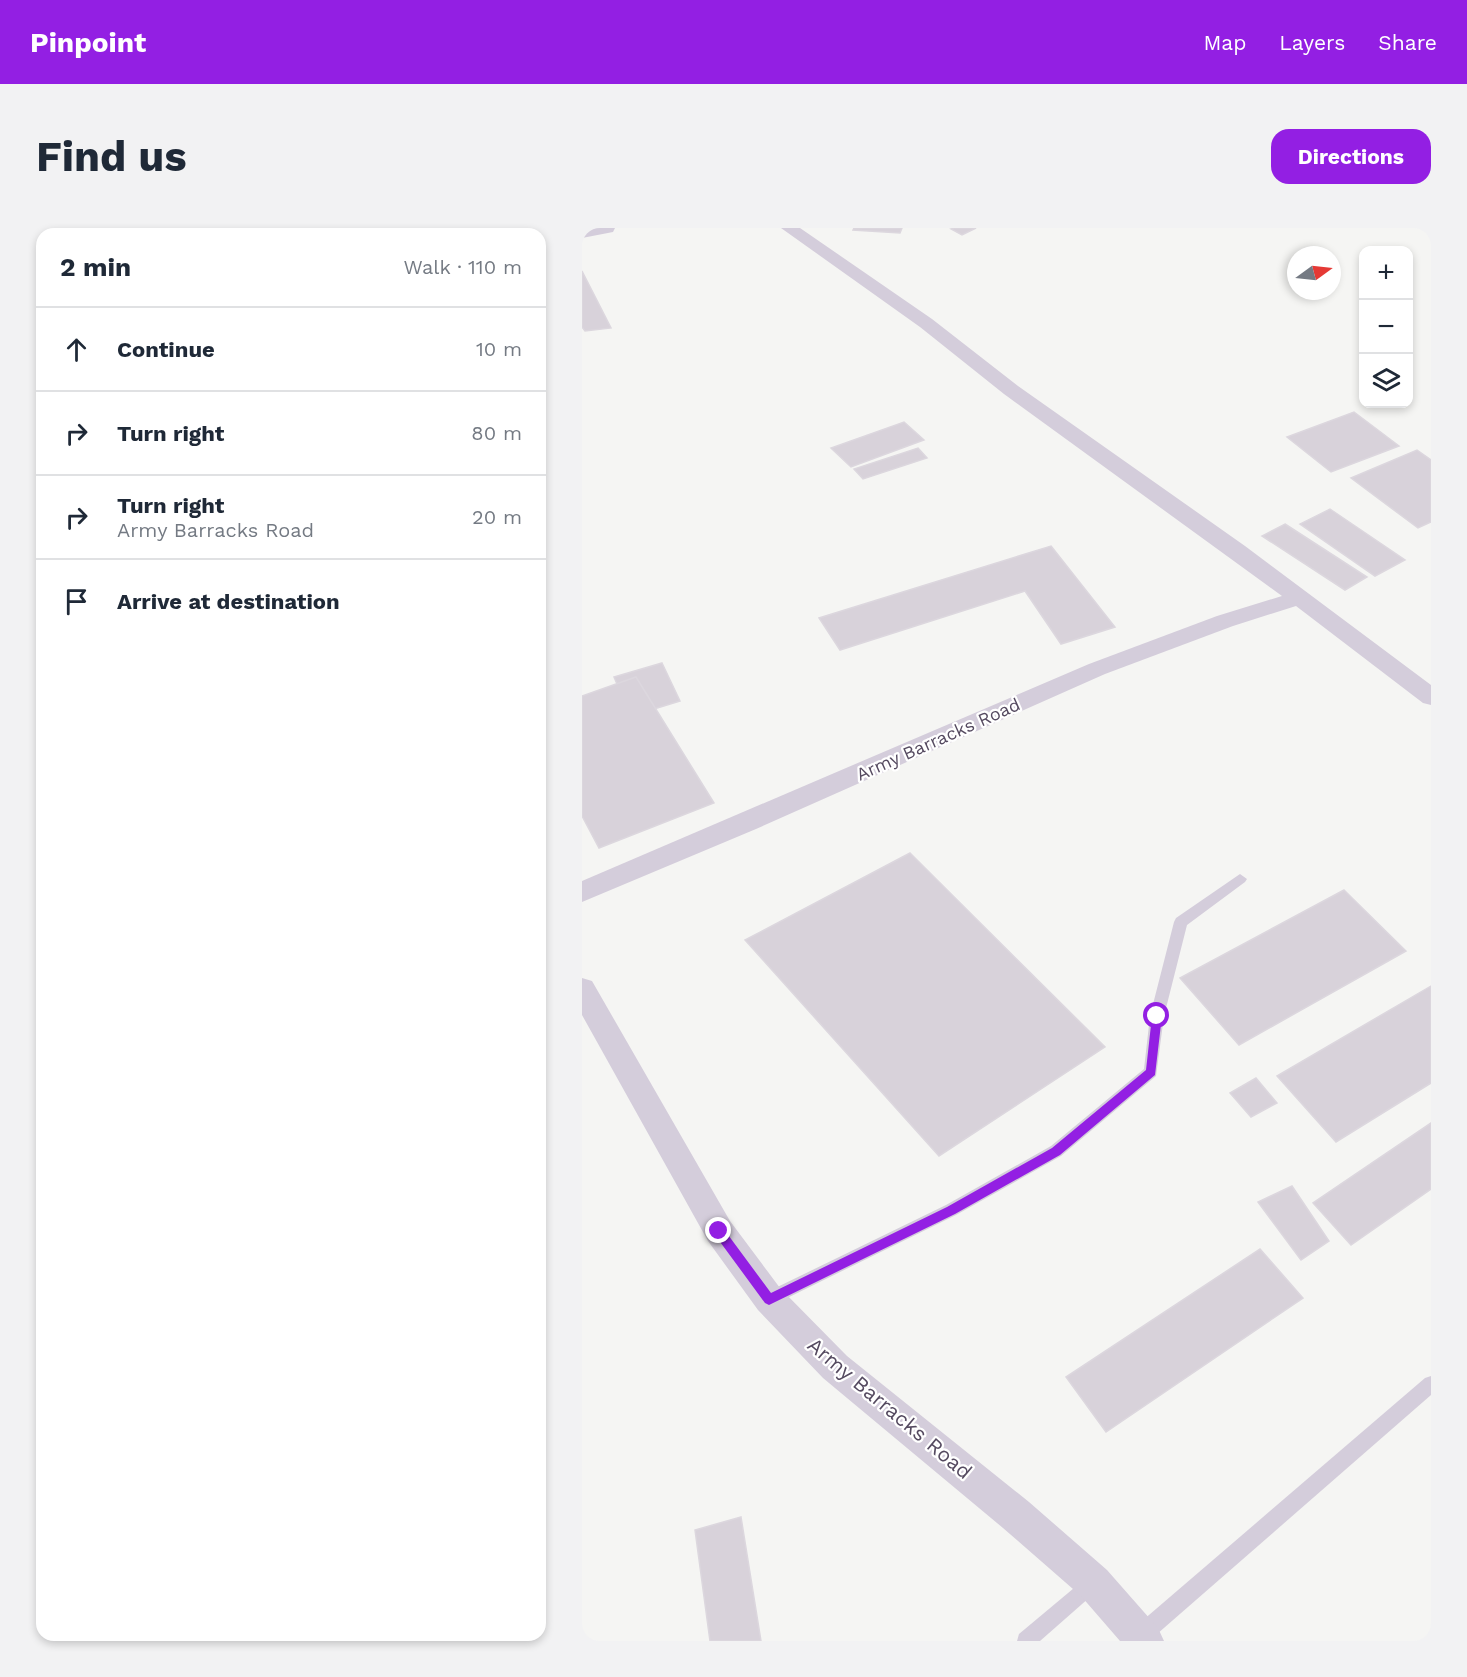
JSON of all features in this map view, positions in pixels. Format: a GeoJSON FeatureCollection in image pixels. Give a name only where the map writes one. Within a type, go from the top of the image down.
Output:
{"type":"FeatureCollection","features":[{"type":"Feature","properties":{"kind":"street"},"geometry":{"type":"LineString","coordinates":[[582,233],[607,228]]}},
{"type":"Feature","properties":{"kind":"street"},"geometry":{"type":"LineString","coordinates":[[789,228],[926,323],[1011,390],[1237,550],[1431,697]]}},
{"type":"Feature","properties":{"kind":"street","name":"Army Barracks Road"},"geometry":{"type":"LineString","coordinates":[[582,892],[1097,669],[1225,621],[1298,598]]}},
{"type":"Feature","properties":{"kind":"street","name":"Army Barracks Road"},"geometry":{"type":"LineString","coordinates":[[582,989],[719,1231],[769,1299],[835,1367],[1016,1515],[1094,1583],[1143,1638]]}},
{"type":"Feature","properties":{"kind":"lane"},"geometry":{"type":"LineString","coordinates":[[769,1299],[951,1210],[1056,1151],[1151,1072],[1157,1016],[1181,922],[1240,879]]}},
{"type":"Feature","properties":{"kind":"lane"},"geometry":{"type":"LineString","coordinates":[[1143,1638],[1431,1384]]}},
{"type":"Feature","properties":{"kind":"lane"},"geometry":{"type":"LineString","coordinates":[[1026,1641],[1094,1583]]}},
{"type":"Feature","properties":{"kind":"building"},"geometry":{"type":"Polygon","coordinates":[[[854,228],[902,228],[900,233],[853,230],[854,228]]]}},
{"type":"Feature","properties":{"kind":"building"},"geometry":{"type":"Polygon","coordinates":[[[976,228],[962,235],[951,229],[976,228]]]}},
{"type":"Feature","properties":{"kind":"building"},"geometry":{"type":"Polygon","coordinates":[[[582,271],[611,328],[585,331],[582,327],[582,271]]]}},
{"type":"Feature","properties":{"kind":"building"},"geometry":{"type":"Polygon","coordinates":[[[1354,412],[1399,446],[1331,472],[1287,437],[1354,412]]]}},
{"type":"Feature","properties":{"kind":"building"},"geometry":{"type":"Polygon","coordinates":[[[904,422],[924,440],[851,467],[831,448],[904,422]]]}},
{"type":"Feature","properties":{"kind":"building"},"geometry":{"type":"Polygon","coordinates":[[[918,448],[927,458],[863,479],[854,469],[918,448]]]}},
{"type":"Feature","properties":{"kind":"building"},"geometry":{"type":"Polygon","coordinates":[[[1417,450],[1431,460],[1431,522],[1418,528],[1351,478],[1417,450]]]}},
{"type":"Feature","properties":{"kind":"building"},"geometry":{"type":"Polygon","coordinates":[[[1330,509],[1405,560],[1375,576],[1300,524],[1330,509]]]}},
{"type":"Feature","properties":{"kind":"building"},"geometry":{"type":"Polygon","coordinates":[[[1285,524],[1367,577],[1345,590],[1262,536],[1285,524]]]}},
{"type":"Feature","properties":{"kind":"building"},"geometry":{"type":"Polygon","coordinates":[[[1051,546],[1115,627],[1061,644],[1025,591],[840,650],[819,618],[1051,546]]]}},
{"type":"Feature","properties":{"kind":"building"},"geometry":{"type":"Polygon","coordinates":[[[662,663],[680,701],[631,716],[614,677],[662,663]]]}},
{"type":"Feature","properties":{"kind":"building"},"geometry":{"type":"Polygon","coordinates":[[[636,677],[714,803],[599,848],[582,816],[582,696],[636,677]]]}},
{"type":"Feature","properties":{"kind":"building"},"geometry":{"type":"Polygon","coordinates":[[[910,853],[1105,1047],[939,1156],[745,940],[910,853]]]}},
{"type":"Feature","properties":{"kind":"building"},"geometry":{"type":"Polygon","coordinates":[[[1344,890],[1406,951],[1239,1045],[1180,978],[1344,890]]]}},
{"type":"Feature","properties":{"kind":"building"},"geometry":{"type":"Polygon","coordinates":[[[1431,986],[1431,1083],[1336,1142],[1277,1076],[1431,986]]]}},
{"type":"Feature","properties":{"kind":"building"},"geometry":{"type":"Polygon","coordinates":[[[1256,1078],[1277,1103],[1251,1117],[1230,1093],[1256,1078]]]}},
{"type":"Feature","properties":{"kind":"building"},"geometry":{"type":"Polygon","coordinates":[[[1431,1123],[1431,1189],[1351,1245],[1313,1203],[1431,1123]]]}},
{"type":"Feature","properties":{"kind":"building"},"geometry":{"type":"Polygon","coordinates":[[[1292,1186],[1329,1241],[1301,1260],[1258,1202],[1292,1186]]]}},
{"type":"Feature","properties":{"kind":"building"},"geometry":{"type":"Polygon","coordinates":[[[1260,1249],[1303,1298],[1106,1432],[1066,1377],[1260,1249]]]}},
{"type":"Feature","properties":{"kind":"building"},"geometry":{"type":"Polygon","coordinates":[[[741,1517],[761,1641],[710,1641],[695,1530],[741,1517]]]}},
{"type":"Feature","properties":{"kind":"route"},"geometry":{"type":"LineString","coordinates":[[719,1231],[769,1299],[951,1210],[1056,1151],[1151,1072],[1157,1016]]}}]}
